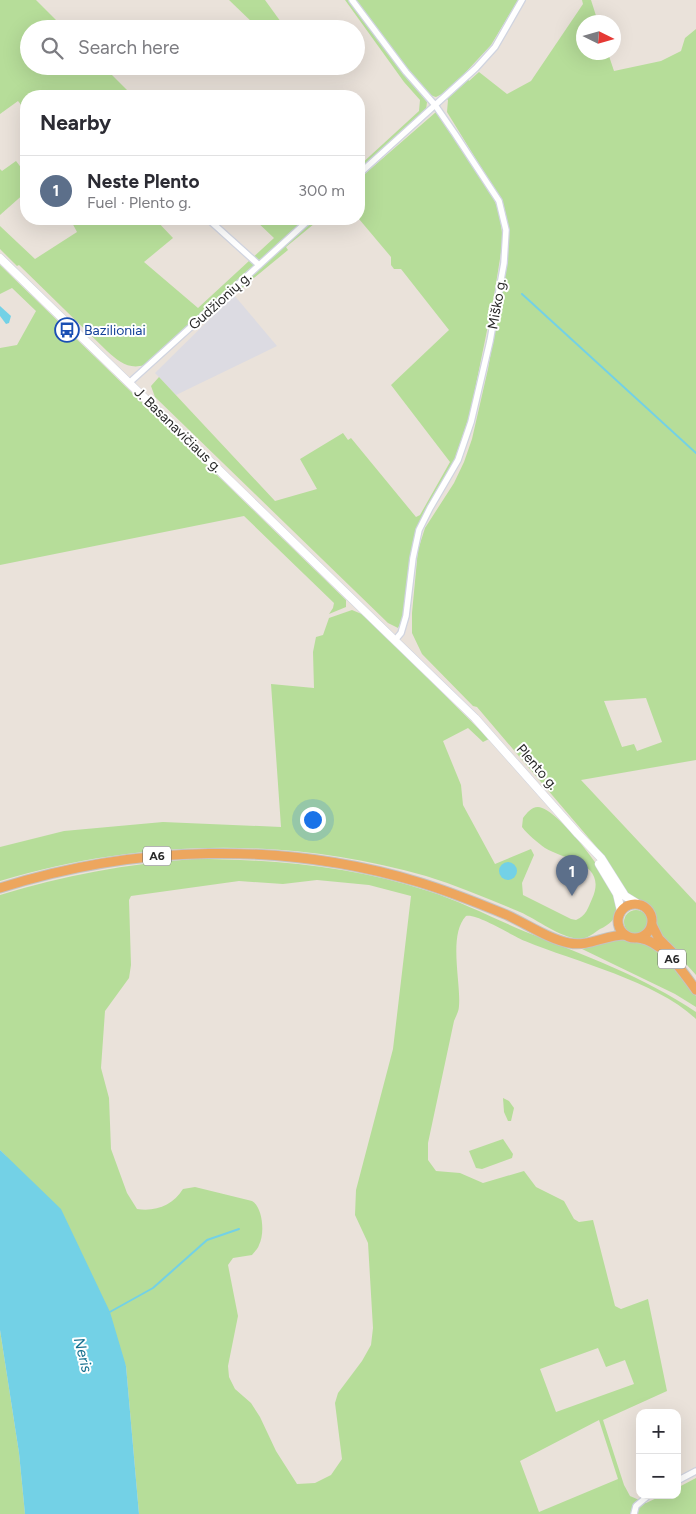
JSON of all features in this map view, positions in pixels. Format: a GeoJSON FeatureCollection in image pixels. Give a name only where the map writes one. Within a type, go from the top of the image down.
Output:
{"type":"FeatureCollection","features":[{"type":"Feature","properties":{"kind":"highway","name":"A6"},"geometry":{"type":"LineString","coordinates":[[0,888],[80,867],[134,858],[212,853],[282,856],[355,867],[418,882],[488,907],[559,940],[587,944],[615,935],[625,935]]}},
{"type":"Feature","properties":{"kind":"highway"},"geometry":{"type":"LineString","coordinates":[[578,943],[609,930],[620,915],[629,905],[638,904],[644,906],[651,914],[652,925],[647,934],[639,938],[625,935],[618,925],[620,915]]}},
{"type":"Feature","properties":{"kind":"highway","name":"A6"},"geometry":{"type":"LineString","coordinates":[[652,925],[659,939],[696,980]]}},
{"type":"Feature","properties":{"kind":"highway","name":"A6"},"geometry":{"type":"LineString","coordinates":[[639,938],[656,944],[675,963],[696,990]]}},
{"type":"Feature","properties":{"kind":"main road","name":"J. Basanavičiaus g."},"geometry":{"type":"LineString","coordinates":[[0,258],[396,639]]}},
{"type":"Feature","properties":{"kind":"main road","name":"Plento g."},"geometry":{"type":"LineString","coordinates":[[396,639],[475,718],[601,858],[625,896],[638,904]]}},
{"type":"Feature","properties":{"kind":"main road","name":"Plento g."},"geometry":{"type":"LineString","coordinates":[[578,834],[620,900],[620,915]]}},
{"type":"Feature","properties":{"kind":"street","name":"Miško g."},"geometry":{"type":"LineString","coordinates":[[352,0],[406,72],[435,105],[499,201],[506,230],[504,263],[490,341],[472,422],[458,460],[419,530],[412,558],[406,616],[401,633],[396,639]]}},
{"type":"Feature","properties":{"kind":"street"},"geometry":{"type":"LineString","coordinates":[[365,169],[476,68],[495,47],[522,0]]}},
{"type":"Feature","properties":{"kind":"street"},"geometry":{"type":"LineString","coordinates":[[215,225],[258,265]]}},
{"type":"Feature","properties":{"kind":"street","name":"Gudžionių g."},"geometry":{"type":"LineString","coordinates":[[129,383],[303,225]]}},
{"type":"Feature","properties":{"kind":"street"},"geometry":{"type":"LineString","coordinates":[[681,1479],[696,1471]]}},
{"type":"Feature","properties":{"kind":"street"},"geometry":{"type":"LineString","coordinates":[[634,1514],[636,1506],[644,1499]]}},
{"type":"Feature","properties":{"kind":"shaded area"},"geometry":{"type":"Polygon","coordinates":[[[234,295],[277,346],[176,395],[155,373],[234,295]]]}},
{"type":"Feature","properties":{"kind":"green space"},"geometry":{"type":"Polygon","coordinates":[[[0,0],[36,0],[56,20],[20,20],[20,75],[112,75],[127,90],[20,90],[20,104],[18,101],[0,114],[0,0]]]}},
{"type":"Feature","properties":{"kind":"green space"},"geometry":{"type":"Polygon","coordinates":[[[229,0],[265,0],[279,20],[250,20],[229,0]]]}},
{"type":"Feature","properties":{"kind":"green space"},"geometry":{"type":"Polygon","coordinates":[[[345,0],[352,0],[427,102],[426,110],[365,165],[365,160],[419,111],[420,100],[404,82],[365,28],[365,20],[359,20],[345,0]]]}},
{"type":"Feature","properties":{"kind":"green space"},"geometry":{"type":"Polygon","coordinates":[[[356,0],[518,0],[491,45],[465,73],[469,81],[479,72],[507,94],[531,81],[583,4],[582,0],[591,0],[596,15],[576,15],[576,60],[610,60],[614,71],[661,61],[681,51],[685,38],[696,29],[696,760],[581,780],[696,903],[696,975],[659,934],[655,913],[651,907],[635,900],[626,892],[605,857],[477,707],[473,706],[422,654],[412,633],[418,550],[425,528],[454,483],[472,439],[488,369],[508,254],[508,224],[503,203],[447,112],[448,100],[442,94],[436,97],[429,93],[395,54],[356,0]],[[646,698],[604,701],[622,747],[634,744],[637,751],[662,742],[646,698]]]}},
{"type":"Feature","properties":{"kind":"green space"},"geometry":{"type":"Polygon","coordinates":[[[436,112],[492,195],[499,211],[503,240],[494,296],[470,414],[453,464],[434,494],[413,541],[403,618],[398,628],[388,623],[155,397],[151,386],[159,377],[275,501],[317,489],[300,459],[343,433],[348,440],[351,438],[416,517],[420,515],[450,462],[391,385],[449,330],[401,269],[394,269],[391,265],[391,257],[364,225],[365,174],[436,112]]]}},
{"type":"Feature","properties":{"kind":"green space"},"geometry":{"type":"Polygon","coordinates":[[[16,161],[20,166],[20,197],[0,215],[0,169],[2,171],[16,161]]]}},
{"type":"Feature","properties":{"kind":"green space"},"geometry":{"type":"Polygon","coordinates":[[[73,225],[161,225],[173,238],[144,262],[198,308],[274,238],[260,225],[298,225],[144,365],[139,366],[124,364],[111,355],[19,265],[17,266],[0,249],[0,226],[35,259],[77,232],[73,225]]]}},
{"type":"Feature","properties":{"kind":"green space"},"geometry":{"type":"Polygon","coordinates":[[[308,225],[313,225],[286,247],[288,250],[237,292],[236,289],[308,225]]]}},
{"type":"Feature","properties":{"kind":"green space"},"geometry":{"type":"Polygon","coordinates":[[[0,265],[346,600],[346,607],[329,614],[334,603],[244,516],[0,565],[0,348],[17,345],[36,311],[12,288],[0,294],[0,265]]]}},
{"type":"Feature","properties":{"kind":"green space"},"geometry":{"type":"Polygon","coordinates":[[[352,610],[364,615],[489,739],[483,742],[468,728],[443,741],[461,785],[463,805],[495,864],[531,849],[534,855],[522,883],[523,895],[571,919],[576,920],[582,916],[589,906],[595,887],[594,878],[590,870],[574,860],[545,848],[522,827],[523,818],[531,809],[538,807],[547,811],[573,834],[609,884],[616,898],[618,908],[616,915],[609,923],[585,938],[571,938],[520,912],[462,888],[426,876],[373,863],[320,854],[266,849],[159,850],[53,867],[0,881],[0,847],[64,831],[163,822],[281,827],[271,684],[314,688],[313,652],[316,637],[323,635],[329,618],[352,610]]]}},
{"type":"Feature","properties":{"kind":"green space"},"geometry":{"type":"Polygon","coordinates":[[[193,859],[253,860],[341,870],[399,882],[453,900],[635,977],[696,1012],[696,1019],[660,994],[638,983],[525,941],[478,918],[466,916],[461,924],[456,946],[459,1008],[454,1021],[428,1143],[428,1160],[436,1171],[460,1173],[483,1183],[524,1171],[536,1187],[564,1201],[574,1219],[579,1222],[593,1220],[615,1306],[621,1309],[648,1299],[667,1391],[603,1420],[624,1485],[630,1496],[646,1503],[654,1499],[681,1499],[681,1486],[696,1478],[696,1514],[139,1514],[126,1366],[6,1156],[0,1150],[0,895],[72,876],[120,867],[193,859]],[[317,880],[283,884],[239,881],[131,896],[129,900],[131,965],[129,978],[105,1011],[101,1068],[109,1098],[111,1149],[127,1193],[137,1209],[144,1210],[163,1206],[179,1195],[183,1189],[195,1187],[252,1201],[259,1209],[262,1221],[262,1234],[258,1248],[252,1255],[233,1258],[228,1265],[238,1316],[228,1366],[229,1377],[235,1389],[251,1403],[260,1417],[276,1451],[297,1484],[315,1483],[331,1475],[342,1459],[335,1403],[338,1393],[362,1361],[371,1345],[373,1328],[368,1243],[355,1215],[356,1190],[393,1049],[411,896],[369,885],[317,880]],[[598,1348],[540,1369],[556,1412],[634,1384],[625,1360],[606,1367],[598,1348]],[[599,1420],[520,1461],[539,1512],[618,1479],[599,1420]]]}},
{"type":"Feature","properties":{"kind":"green space"},"geometry":{"type":"Polygon","coordinates":[[[636,910],[645,913],[648,922],[645,931],[636,934],[627,931],[624,922],[627,913],[636,910]]]}},
{"type":"Feature","properties":{"kind":"green space"},"geometry":{"type":"Polygon","coordinates":[[[622,938],[632,943],[643,941],[657,948],[696,996],[696,1007],[675,994],[582,949],[622,938]]]}},
{"type":"Feature","properties":{"kind":"green space"},"geometry":{"type":"Polygon","coordinates":[[[503,1098],[509,1101],[514,1108],[511,1121],[508,1121],[504,1112],[503,1098]]]}},
{"type":"Feature","properties":{"kind":"green space"},"geometry":{"type":"Polygon","coordinates":[[[503,1139],[513,1154],[512,1158],[482,1169],[476,1168],[469,1151],[503,1139]]]}},
{"type":"Feature","properties":{"kind":"green space"},"geometry":{"type":"Polygon","coordinates":[[[0,1330],[19,1453],[25,1514],[0,1514],[0,1330]]]}},
{"type":"Feature","properties":{"kind":"water"},"geometry":{"type":"Polygon","coordinates":[[[0,306],[11,316],[9,323],[6,324],[0,316],[0,306]]]}},
{"type":"Feature","properties":{"kind":"water"},"geometry":{"type":"Polygon","coordinates":[[[504,862],[512,862],[517,867],[515,878],[504,880],[499,875],[499,867],[504,862]]]}},
{"type":"Feature","properties":{"kind":"water","name":"Neris"},"geometry":{"type":"Polygon","coordinates":[[[0,1150],[61,1209],[110,1312],[126,1366],[139,1514],[25,1514],[19,1453],[0,1330],[0,1150]]]}},
{"type":"Feature","properties":{"kind":"waterway"},"geometry":{"type":"LineString","coordinates":[[522,294],[696,453]]}},
{"type":"Feature","properties":{"kind":"waterway"},"geometry":{"type":"LineString","coordinates":[[108,1313],[153,1288],[207,1240],[239,1229]]}},
{"type":"Feature","properties":{"kind":"place","name":"Bazilioniai"},"geometry":{"type":"Point","coordinates":[67,330]}},
{"type":"Feature","properties":{"kind":"place","name":"Neste Plento"},"geometry":{"type":"Point","coordinates":[572,896]}}]}
